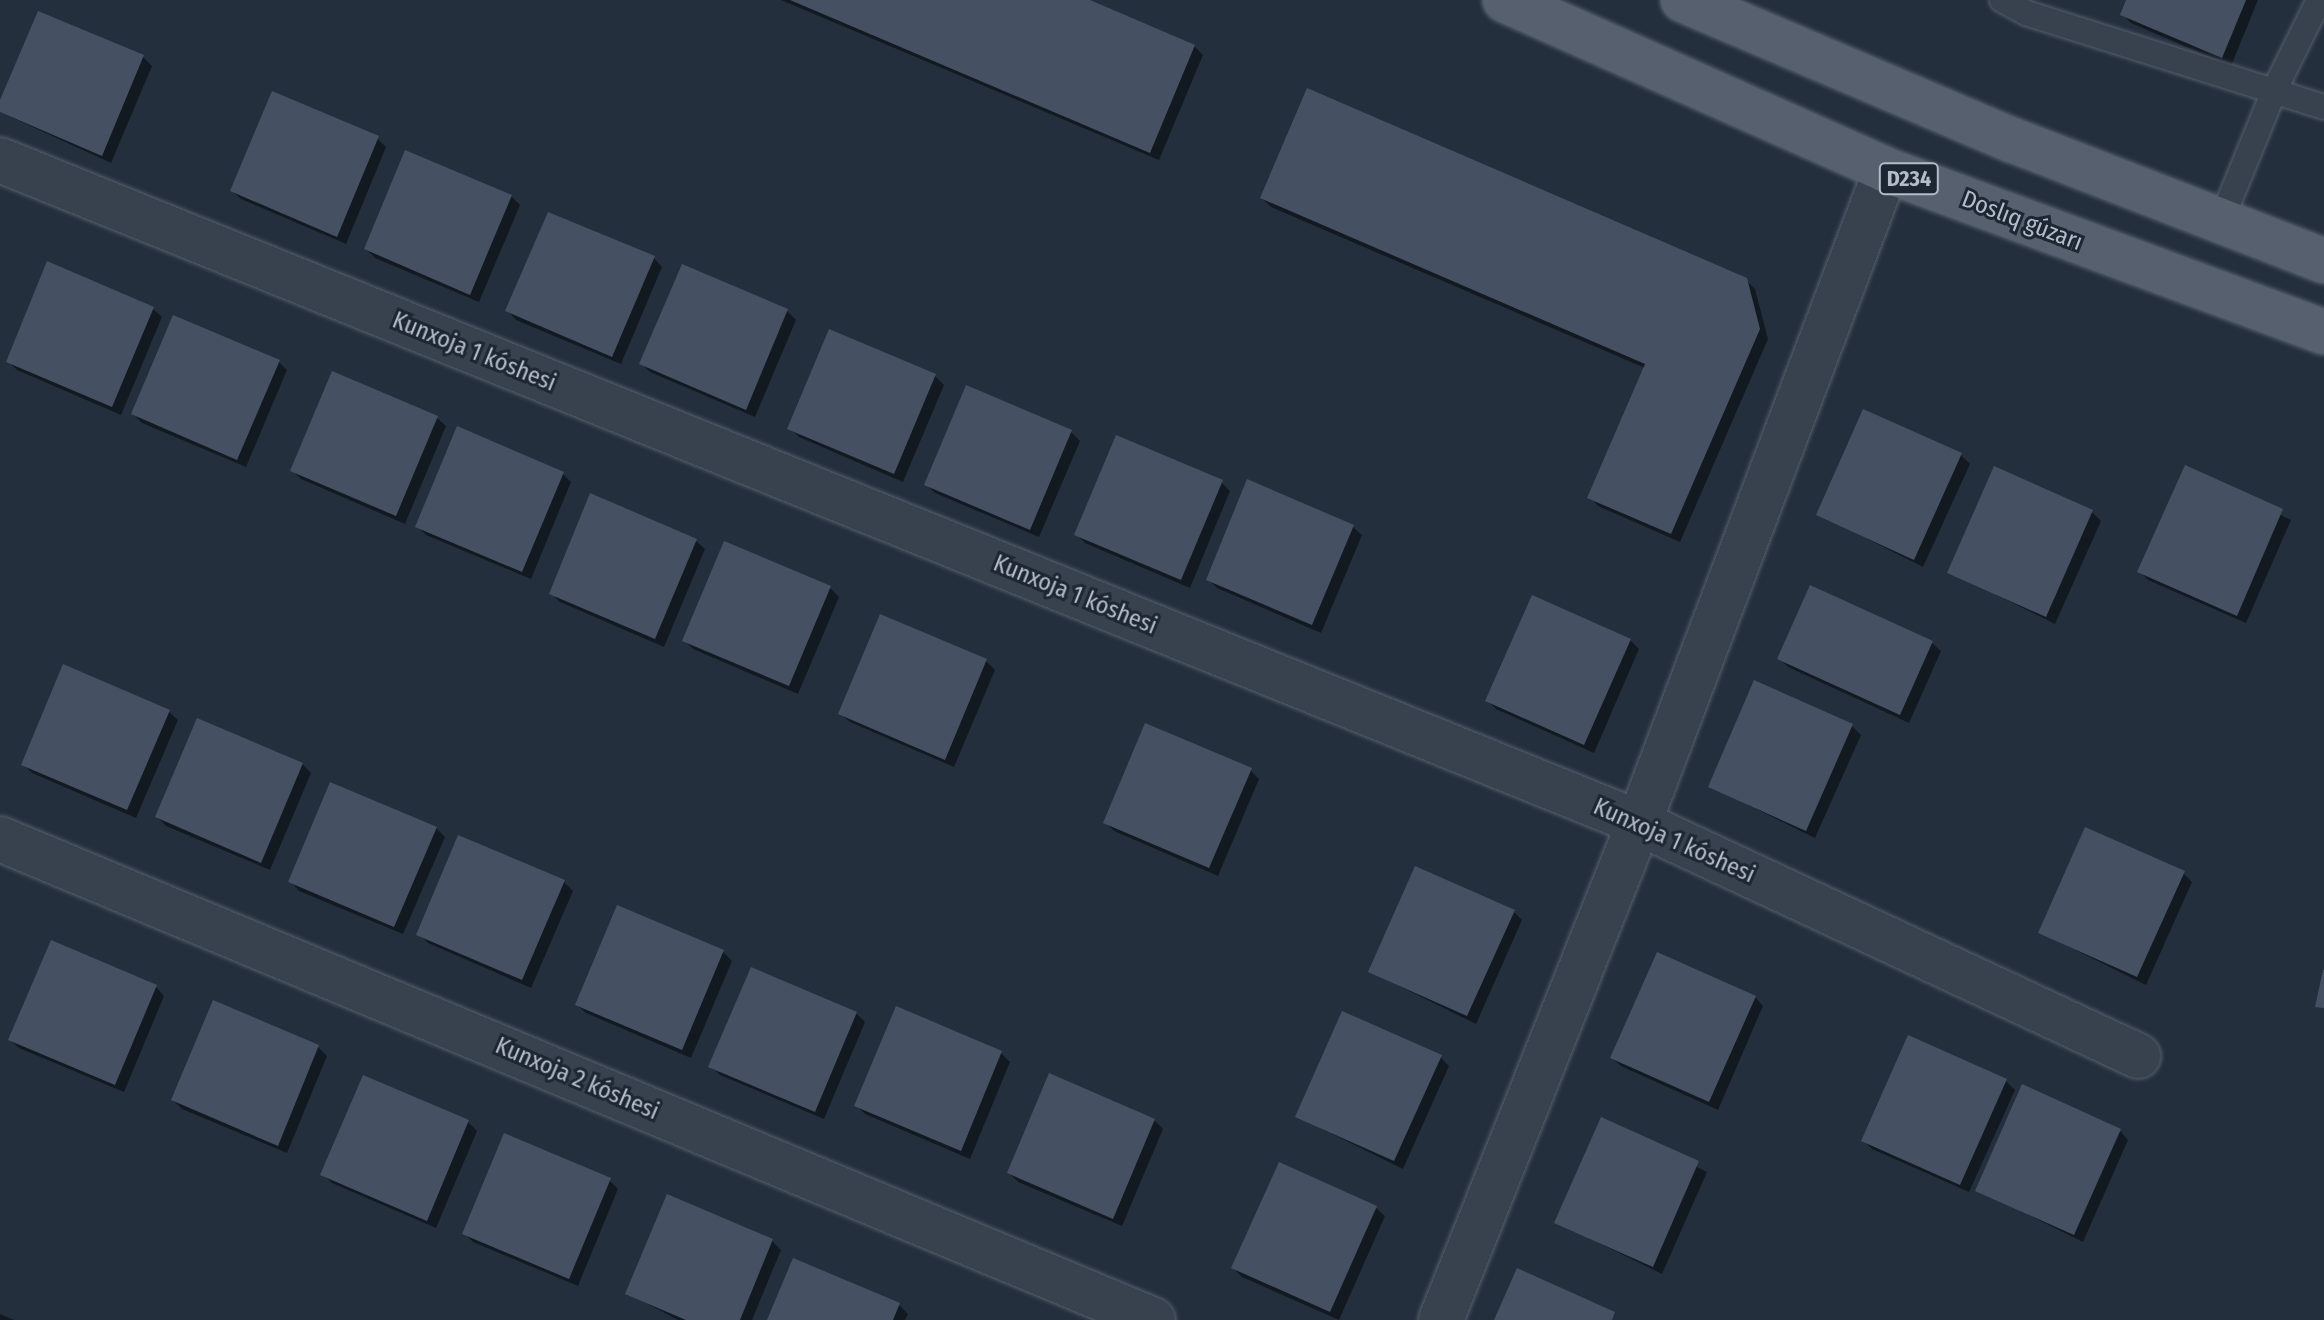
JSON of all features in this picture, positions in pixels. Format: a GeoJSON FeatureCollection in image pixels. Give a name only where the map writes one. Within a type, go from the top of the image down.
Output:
{"type":"FeatureCollection","features":[{"type":"Feature","properties":{"kind":"main road","name":"Doslıq gúzarı"},"geometry":{"type":"LineString","coordinates":[[1505,0],[1886,170],[2324,332]]}},
{"type":"Feature","properties":{"kind":"main road"},"geometry":{"type":"LineString","coordinates":[[1683,0],[1854,76],[2324,261]]}},
{"type":"Feature","properties":{"kind":"street","name":"Kunxoja 1 kóshesi"},"geometry":{"type":"LineString","coordinates":[[0,160],[1639,823],[2138,1056]]}},
{"type":"Feature","properties":{"kind":"street"},"geometry":{"type":"LineString","coordinates":[[1441,1320],[1639,823],[1886,170]]}},
{"type":"Feature","properties":{"kind":"street","name":"Kunxoja 2 kóshesi"},"geometry":{"type":"LineString","coordinates":[[0,839],[1153,1320]]}},
{"type":"Feature","properties":{"kind":"lane"},"geometry":{"type":"LineString","coordinates":[[2002,0],[2026,13],[2324,107]]}},
{"type":"Feature","properties":{"kind":"lane"},"geometry":{"type":"LineString","coordinates":[[2221,221],[2274,91],[2319,0]]}},
{"type":"Feature","properties":{"kind":"building"},"geometry":{"type":"Polygon","coordinates":[[[790,0],[1090,0],[1195,45],[1150,153],[790,0]]]}},
{"type":"Feature","properties":{"kind":"building"},"geometry":{"type":"Polygon","coordinates":[[[2126,0],[2246,0],[2222,58],[2120,15],[2126,0]]]}},
{"type":"Feature","properties":{"kind":"building"},"geometry":{"type":"Polygon","coordinates":[[[38,11],[144,55],[102,156],[0,112],[0,100],[38,11]]]}},
{"type":"Feature","properties":{"kind":"building"},"geometry":{"type":"Polygon","coordinates":[[[1307,88],[1747,278],[1760,329],[1671,534],[1587,498],[1645,364],[1260,198],[1307,88]]]}},
{"type":"Feature","properties":{"kind":"building"},"geometry":{"type":"Polygon","coordinates":[[[272,91],[379,136],[337,237],[230,191],[272,91]]]}},
{"type":"Feature","properties":{"kind":"building"},"geometry":{"type":"Polygon","coordinates":[[[405,150],[512,195],[470,295],[364,249],[405,150]]]}},
{"type":"Feature","properties":{"kind":"building"},"geometry":{"type":"Polygon","coordinates":[[[548,212],[655,256],[612,357],[505,311],[548,212]]]}},
{"type":"Feature","properties":{"kind":"building"},"geometry":{"type":"Polygon","coordinates":[[[47,261],[154,307],[112,407],[6,362],[47,261]]]}},
{"type":"Feature","properties":{"kind":"building"},"geometry":{"type":"Polygon","coordinates":[[[682,264],[788,309],[746,410],[639,364],[682,264]]]}},
{"type":"Feature","properties":{"kind":"building"},"geometry":{"type":"Polygon","coordinates":[[[173,315],[280,360],[237,460],[131,414],[173,315]]]}},
{"type":"Feature","properties":{"kind":"building"},"geometry":{"type":"Polygon","coordinates":[[[829,329],[936,374],[894,474],[787,429],[829,329]]]}},
{"type":"Feature","properties":{"kind":"building"},"geometry":{"type":"Polygon","coordinates":[[[332,371],[438,416],[396,516],[290,471],[332,371]]]}},
{"type":"Feature","properties":{"kind":"building"},"geometry":{"type":"Polygon","coordinates":[[[966,385],[1072,430],[1030,530],[924,485],[966,385]]]}},
{"type":"Feature","properties":{"kind":"building"},"geometry":{"type":"Polygon","coordinates":[[[1863,409],[1962,453],[1914,560],[1816,515],[1863,409]]]}},
{"type":"Feature","properties":{"kind":"building"},"geometry":{"type":"Polygon","coordinates":[[[457,426],[564,472],[522,572],[415,527],[457,426]]]}},
{"type":"Feature","properties":{"kind":"building"},"geometry":{"type":"Polygon","coordinates":[[[1116,435],[1223,480],[1181,580],[1074,535],[1116,435]]]}},
{"type":"Feature","properties":{"kind":"building"},"geometry":{"type":"Polygon","coordinates":[[[2185,465],[2283,509],[2237,616],[2137,572],[2185,465]]]}},
{"type":"Feature","properties":{"kind":"building"},"geometry":{"type":"Polygon","coordinates":[[[1994,466],[2093,510],[2046,617],[1947,573],[1994,466]]]}},
{"type":"Feature","properties":{"kind":"building"},"geometry":{"type":"Polygon","coordinates":[[[1247,479],[1354,525],[1312,625],[1206,580],[1247,479]]]}},
{"type":"Feature","properties":{"kind":"building"},"geometry":{"type":"Polygon","coordinates":[[[590,493],[697,539],[655,639],[549,594],[590,493]]]}},
{"type":"Feature","properties":{"kind":"building"},"geometry":{"type":"Polygon","coordinates":[[[724,541],[831,586],[789,686],[682,641],[724,541]]]}},
{"type":"Feature","properties":{"kind":"building"},"geometry":{"type":"Polygon","coordinates":[[[1810,585],[1933,641],[1900,715],[1777,659],[1810,585]]]}},
{"type":"Feature","properties":{"kind":"building"},"geometry":{"type":"Polygon","coordinates":[[[1532,595],[1631,639],[1584,745],[1485,701],[1532,595]]]}},
{"type":"Feature","properties":{"kind":"building"},"geometry":{"type":"Polygon","coordinates":[[[880,614],[987,659],[945,760],[838,714],[880,614]]]}},
{"type":"Feature","properties":{"kind":"building"},"geometry":{"type":"Polygon","coordinates":[[[63,664],[170,710],[127,810],[21,765],[63,664]]]}},
{"type":"Feature","properties":{"kind":"building"},"geometry":{"type":"Polygon","coordinates":[[[1754,680],[1853,724],[1806,831],[1708,787],[1754,680]]]}},
{"type":"Feature","properties":{"kind":"building"},"geometry":{"type":"Polygon","coordinates":[[[197,718],[303,763],[261,863],[155,817],[197,718]]]}},
{"type":"Feature","properties":{"kind":"building"},"geometry":{"type":"Polygon","coordinates":[[[1145,723],[1252,768],[1209,868],[1103,823],[1145,723]]]}},
{"type":"Feature","properties":{"kind":"building"},"geometry":{"type":"Polygon","coordinates":[[[330,782],[437,827],[394,927],[288,882],[330,782]]]}},
{"type":"Feature","properties":{"kind":"building"},"geometry":{"type":"Polygon","coordinates":[[[2085,827],[2185,871],[2137,977],[2038,933],[2085,827]]]}},
{"type":"Feature","properties":{"kind":"building"},"geometry":{"type":"Polygon","coordinates":[[[458,835],[565,880],[522,980],[416,935],[458,835]]]}},
{"type":"Feature","properties":{"kind":"building"},"geometry":{"type":"Polygon","coordinates":[[[1415,866],[1515,910],[1467,1016],[1368,972],[1415,866]]]}},
{"type":"Feature","properties":{"kind":"building"},"geometry":{"type":"Polygon","coordinates":[[[617,905],[724,950],[682,1050],[575,1005],[617,905]]]}},
{"type":"Feature","properties":{"kind":"building"},"geometry":{"type":"Polygon","coordinates":[[[51,940],[157,985],[115,1085],[8,1040],[51,940]]]}},
{"type":"Feature","properties":{"kind":"building"},"geometry":{"type":"Polygon","coordinates":[[[1657,952],[1756,996],[1709,1102],[1610,1058],[1657,952]]]}},
{"type":"Feature","properties":{"kind":"building"},"geometry":{"type":"Polygon","coordinates":[[[751,967],[857,1012],[815,1112],[708,1067],[751,967]]]}},
{"type":"Feature","properties":{"kind":"building"},"geometry":{"type":"Polygon","coordinates":[[[2324,970],[2324,1008],[2315,1007],[2324,970]]]}},
{"type":"Feature","properties":{"kind":"building"},"geometry":{"type":"Polygon","coordinates":[[[213,1000],[319,1045],[278,1146],[171,1100],[213,1000]]]}},
{"type":"Feature","properties":{"kind":"building"},"geometry":{"type":"Polygon","coordinates":[[[896,1006],[1002,1051],[961,1151],[854,1106],[896,1006]]]}},
{"type":"Feature","properties":{"kind":"building"},"geometry":{"type":"Polygon","coordinates":[[[1342,1011],[1442,1055],[1394,1161],[1295,1117],[1342,1011]]]}},
{"type":"Feature","properties":{"kind":"building"},"geometry":{"type":"Polygon","coordinates":[[[1908,1035],[2007,1079],[1960,1185],[1861,1141],[1908,1035]]]}},
{"type":"Feature","properties":{"kind":"building"},"geometry":{"type":"Polygon","coordinates":[[[1049,1073],[1155,1119],[1113,1219],[1007,1173],[1049,1073]]]}},
{"type":"Feature","properties":{"kind":"building"},"geometry":{"type":"Polygon","coordinates":[[[363,1075],[469,1120],[427,1221],[320,1175],[363,1075]]]}},
{"type":"Feature","properties":{"kind":"building"},"geometry":{"type":"Polygon","coordinates":[[[2022,1084],[2121,1129],[2074,1235],[1975,1191],[2022,1084]]]}},
{"type":"Feature","properties":{"kind":"building"},"geometry":{"type":"Polygon","coordinates":[[[1601,1117],[1699,1161],[1653,1267],[1554,1223],[1601,1117]]]}},
{"type":"Feature","properties":{"kind":"building"},"geometry":{"type":"Polygon","coordinates":[[[504,1133],[611,1178],[569,1279],[462,1234],[504,1133]]]}},
{"type":"Feature","properties":{"kind":"building"},"geometry":{"type":"Polygon","coordinates":[[[1279,1162],[1377,1206],[1330,1312],[1231,1268],[1279,1162]]]}},
{"type":"Feature","properties":{"kind":"building"},"geometry":{"type":"Polygon","coordinates":[[[667,1194],[773,1239],[740,1320],[686,1320],[625,1294],[667,1194]]]}},
{"type":"Feature","properties":{"kind":"building"},"geometry":{"type":"Polygon","coordinates":[[[793,1258],[900,1303],[893,1320],[767,1320],[793,1258]]]}},
{"type":"Feature","properties":{"kind":"building"},"geometry":{"type":"Polygon","coordinates":[[[1517,1268],[1615,1312],[1612,1320],[1494,1320],[1517,1268]]]}}]}
